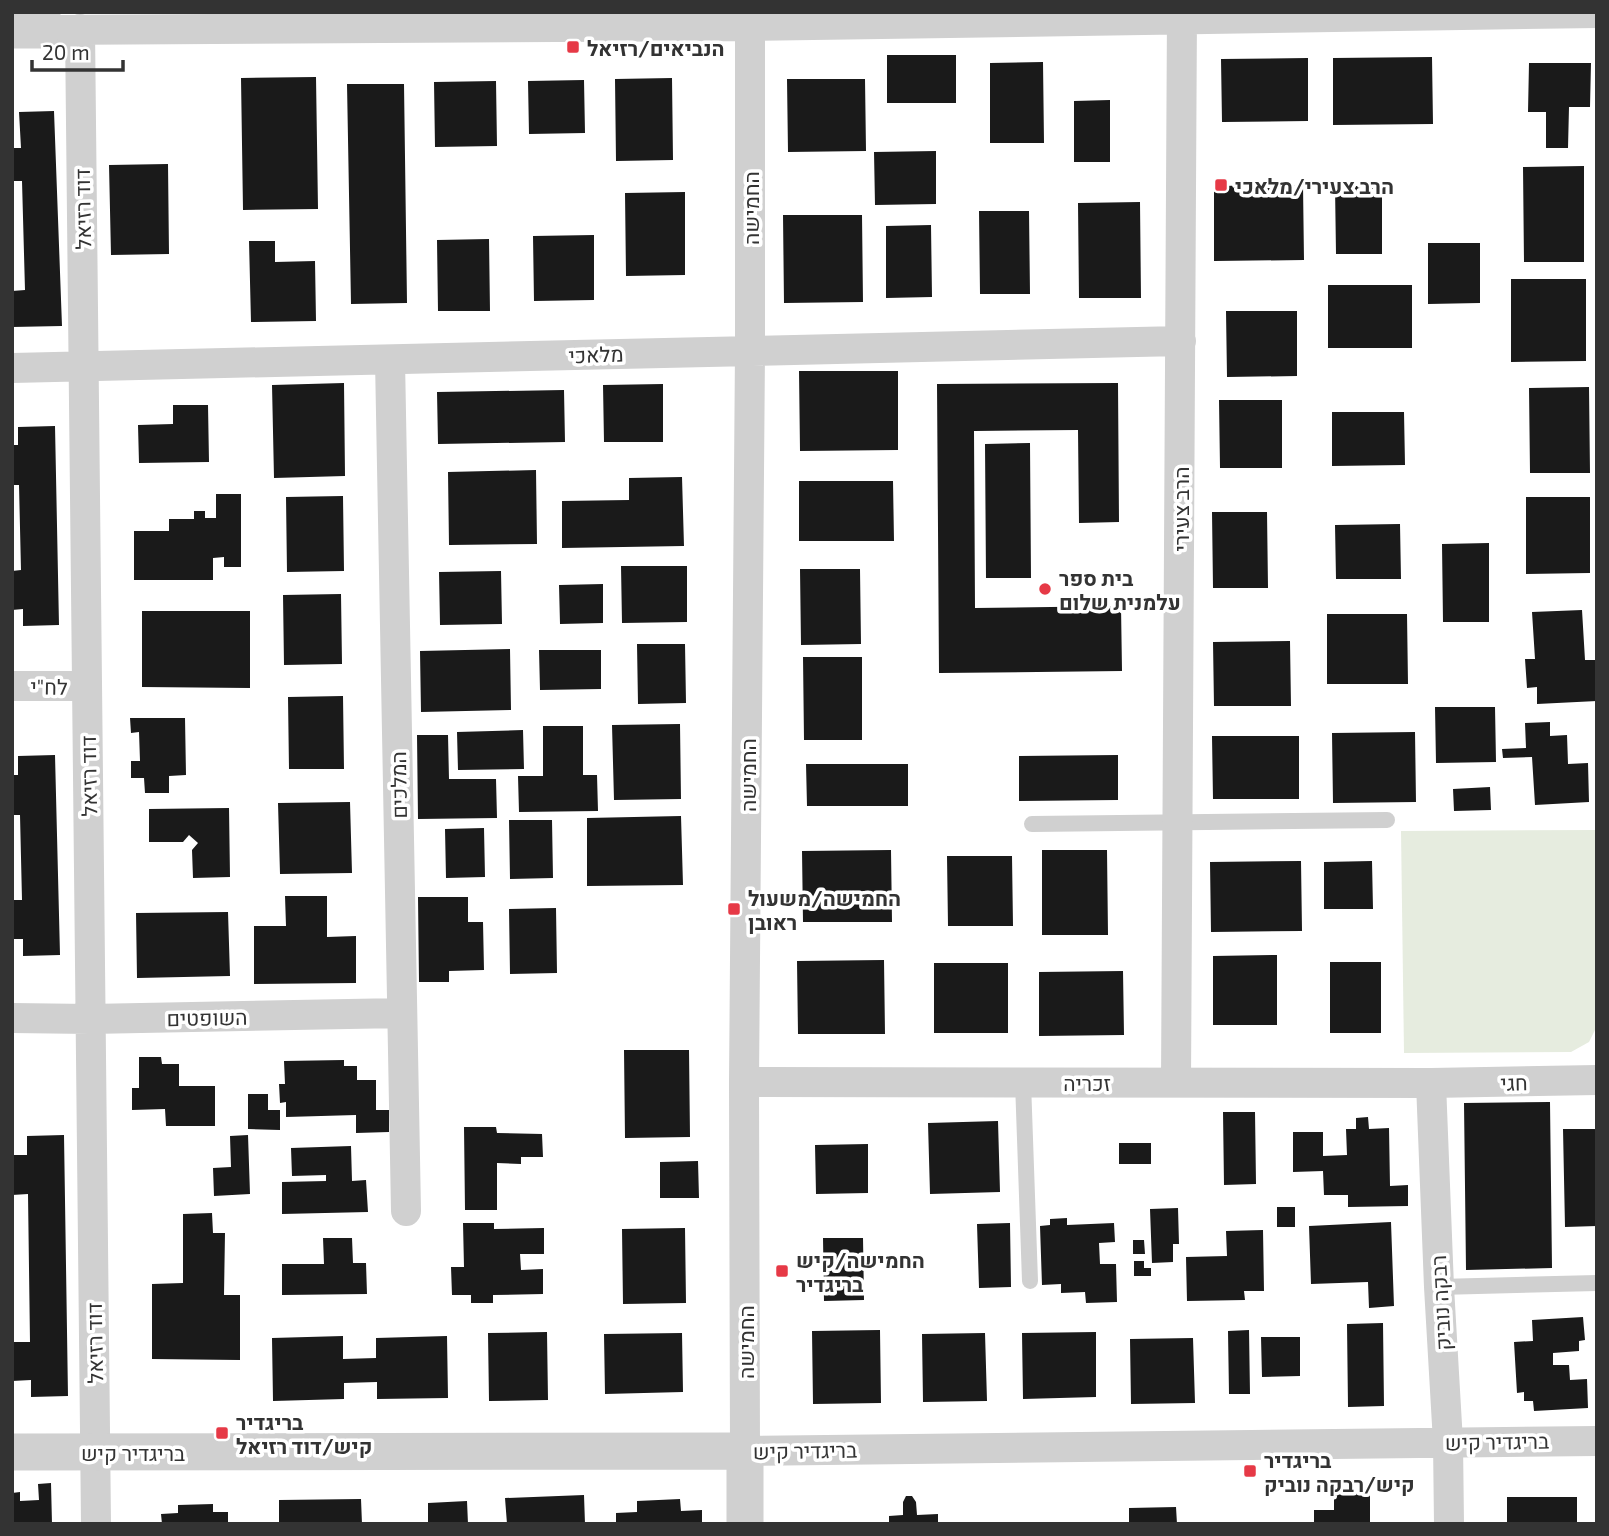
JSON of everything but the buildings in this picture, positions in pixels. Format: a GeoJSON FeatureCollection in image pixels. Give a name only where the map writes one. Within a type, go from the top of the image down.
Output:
{"type":"FeatureCollection","features":[{"type":"Feature","properties":{"kind":"street"},"geometry":{"type":"LineString","coordinates":[[32,24],[80,29],[750,26],[1182,16],[1597,13]]}},
{"type":"Feature","properties":{"kind":"street","name":"הרב צעירי"},"geometry":{"type":"LineString","coordinates":[[1176,1082],[1182,16]]}},
{"type":"Feature","properties":{"kind":"street","name":"החמישה"},"geometry":{"type":"LineString","coordinates":[[745,1524],[744,1082],[750,26]]}},
{"type":"Feature","properties":{"kind":"street","name":"דוד רזיאל"},"geometry":{"type":"LineString","coordinates":[[80,29],[96,1524]]}},
{"type":"Feature","properties":{"kind":"street","name":"מלאכי"},"geometry":{"type":"LineString","coordinates":[[12,368],[1181,341]]}},
{"type":"Feature","properties":{"kind":"street","name":"המלכים"},"geometry":{"type":"LineString","coordinates":[[390,360],[406,1210]]}},
{"type":"Feature","properties":{"kind":"street","name":"לח\"י"},"geometry":{"type":"LineString","coordinates":[[12,685],[86,686]]}},
{"type":"Feature","properties":{"kind":"street","name":"השופטים"},"geometry":{"type":"LineString","coordinates":[[12,1018],[402,1013]]}},
{"type":"Feature","properties":{"kind":"street","name":"חגי"},"geometry":{"type":"LineString","coordinates":[[1431,1083],[1597,1080]]}},
{"type":"Feature","properties":{"kind":"street","name":"זכריה"},"geometry":{"type":"LineString","coordinates":[[744,1082],[1431,1083]]}},
{"type":"Feature","properties":{"kind":"street","name":"רבקה נוביק"},"geometry":{"type":"LineString","coordinates":[[1431,1083],[1448,1442],[1449,1524]]}},
{"type":"Feature","properties":{"kind":"street","name":"בריגדיר קיש"},"geometry":{"type":"LineString","coordinates":[[12,1452],[745,1451],[1597,1441]]}},
{"type":"Feature","properties":{"kind":"lane"},"geometry":{"type":"LineString","coordinates":[[1032,824],[1387,820]]}},
{"type":"Feature","properties":{"kind":"lane"},"geometry":{"type":"LineString","coordinates":[[1023,1082],[1030,1281]]}},
{"type":"Feature","properties":{"kind":"lane"},"geometry":{"type":"LineString","coordinates":[[1439,1287],[1597,1283]]}},
{"type":"Feature","properties":{"kind":"shaded area"},"geometry":{"type":"Polygon","coordinates":[[[1597,830],[1597,1026],[1589,1042],[1571,1052],[1404,1053],[1401,831],[1597,830]]]}},
{"type":"Feature","properties":{"kind":"place","name":"הנביאים/רזיאל"},"geometry":{"type":"Point","coordinates":[573,47]}},
{"type":"Feature","properties":{"kind":"place","name":"הרב צעירי/מלאכי"},"geometry":{"type":"Point","coordinates":[1221,185]}},
{"type":"Feature","properties":{"kind":"place","name":"בית ספר עלמנית שלום"},"geometry":{"type":"Point","coordinates":[1045,589]}},
{"type":"Feature","properties":{"kind":"place","name":"החמישה/משעול ראובן"},"geometry":{"type":"Point","coordinates":[734,909]}},
{"type":"Feature","properties":{"kind":"place","name":"החמישה/קיש בריגדיר"},"geometry":{"type":"Point","coordinates":[782,1271]}},
{"type":"Feature","properties":{"kind":"place","name":"בריגדיר קיש/דוד רזיאל"},"geometry":{"type":"Point","coordinates":[222,1433]}},
{"type":"Feature","properties":{"kind":"place","name":"בריגדיר קיש/רבקה נוביק"},"geometry":{"type":"Point","coordinates":[1250,1471]}}]}
